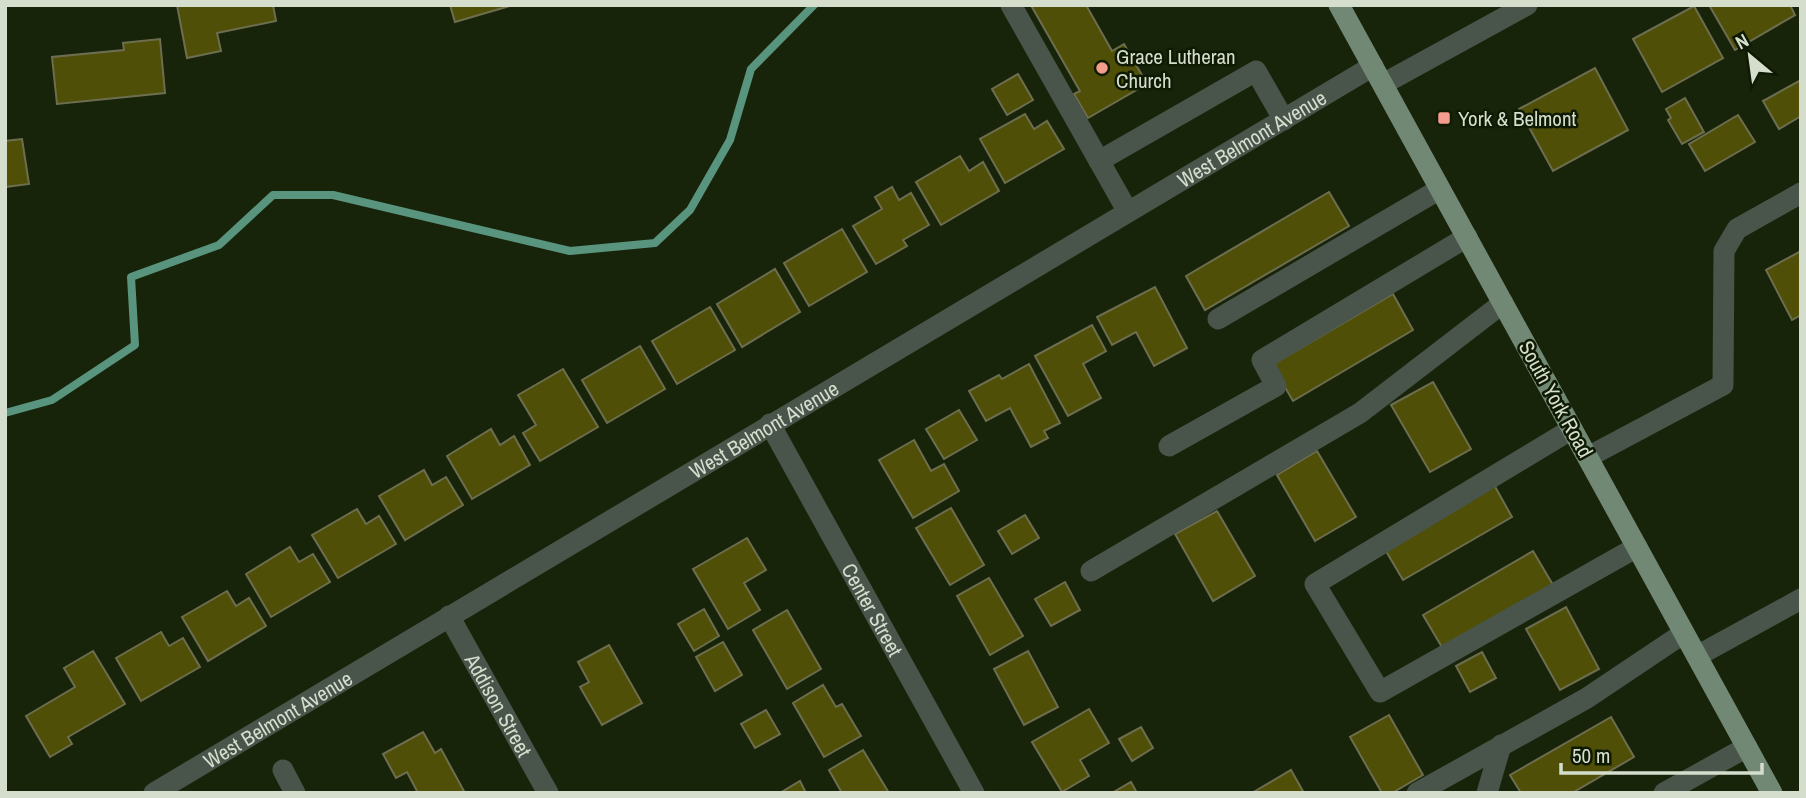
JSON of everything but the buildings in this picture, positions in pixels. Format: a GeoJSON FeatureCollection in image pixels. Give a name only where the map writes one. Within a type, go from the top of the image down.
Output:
{"type":"FeatureCollection","features":[{"type":"Feature","properties":{"kind":"main road","name":"South York Road"},"geometry":{"type":"LineString","coordinates":[[1339,5],[1772,793]]}},
{"type":"Feature","properties":{"kind":"street"},"geometry":{"type":"LineString","coordinates":[[1011,5],[1128,212]]}},
{"type":"Feature","properties":{"kind":"street","name":"West Belmont Avenue"},"geometry":{"type":"LineString","coordinates":[[154,793],[1284,120],[1527,5]]}},
{"type":"Feature","properties":{"kind":"street"},"geometry":{"type":"LineString","coordinates":[[1099,160],[1256,71],[1284,120]]}},
{"type":"Feature","properties":{"kind":"street"},"geometry":{"type":"LineString","coordinates":[[1218,319],[1440,189]]}},
{"type":"Feature","properties":{"kind":"street"},"geometry":{"type":"LineString","coordinates":[[1588,457],[1723,385],[1724,251],[1737,229],[1801,193]]}},
{"type":"Feature","properties":{"kind":"street"},"geometry":{"type":"LineString","coordinates":[[1169,446],[1276,386],[1262,360],[1467,237]]}},
{"type":"Feature","properties":{"kind":"street"},"geometry":{"type":"LineString","coordinates":[[1091,570],[1360,412],[1503,303]]}},
{"type":"Feature","properties":{"kind":"street","name":"Center Street"},"geometry":{"type":"LineString","coordinates":[[770,424],[974,793]]}},
{"type":"Feature","properties":{"kind":"street"},"geometry":{"type":"LineString","coordinates":[[1572,429],[1315,584],[1380,692],[1637,547]]}},
{"type":"Feature","properties":{"kind":"street"},"geometry":{"type":"LineString","coordinates":[[1697,656],[1801,599]]}},
{"type":"Feature","properties":{"kind":"street","name":"Addison Street"},"geometry":{"type":"LineString","coordinates":[[449,616],[548,793]]}},
{"type":"Feature","properties":{"kind":"street"},"geometry":{"type":"LineString","coordinates":[[1417,793],[1587,698],[1684,634]]}},
{"type":"Feature","properties":{"kind":"street"},"geometry":{"type":"LineString","coordinates":[[1487,793],[1501,745]]}},
{"type":"Feature","properties":{"kind":"street"},"geometry":{"type":"LineString","coordinates":[[1664,793],[1747,747]]}},
{"type":"Feature","properties":{"kind":"street"},"geometry":{"type":"LineString","coordinates":[[283,770],[295,793]]}},
{"type":"Feature","properties":{"kind":"waterway"},"geometry":{"type":"LineString","coordinates":[[5,413],[52,400],[135,345],[131,277],[219,245],[273,195],[333,195],[570,251],[655,243],[690,210],[730,140],[751,69],[814,5]]}},
{"type":"Feature","properties":{"kind":"place","name":"Grace Lutheran Church"},"geometry":{"type":"Point","coordinates":[1102,68]}},
{"type":"Feature","properties":{"kind":"place","name":"York & Belmont"},"geometry":{"type":"Point","coordinates":[1444,118]}}]}
